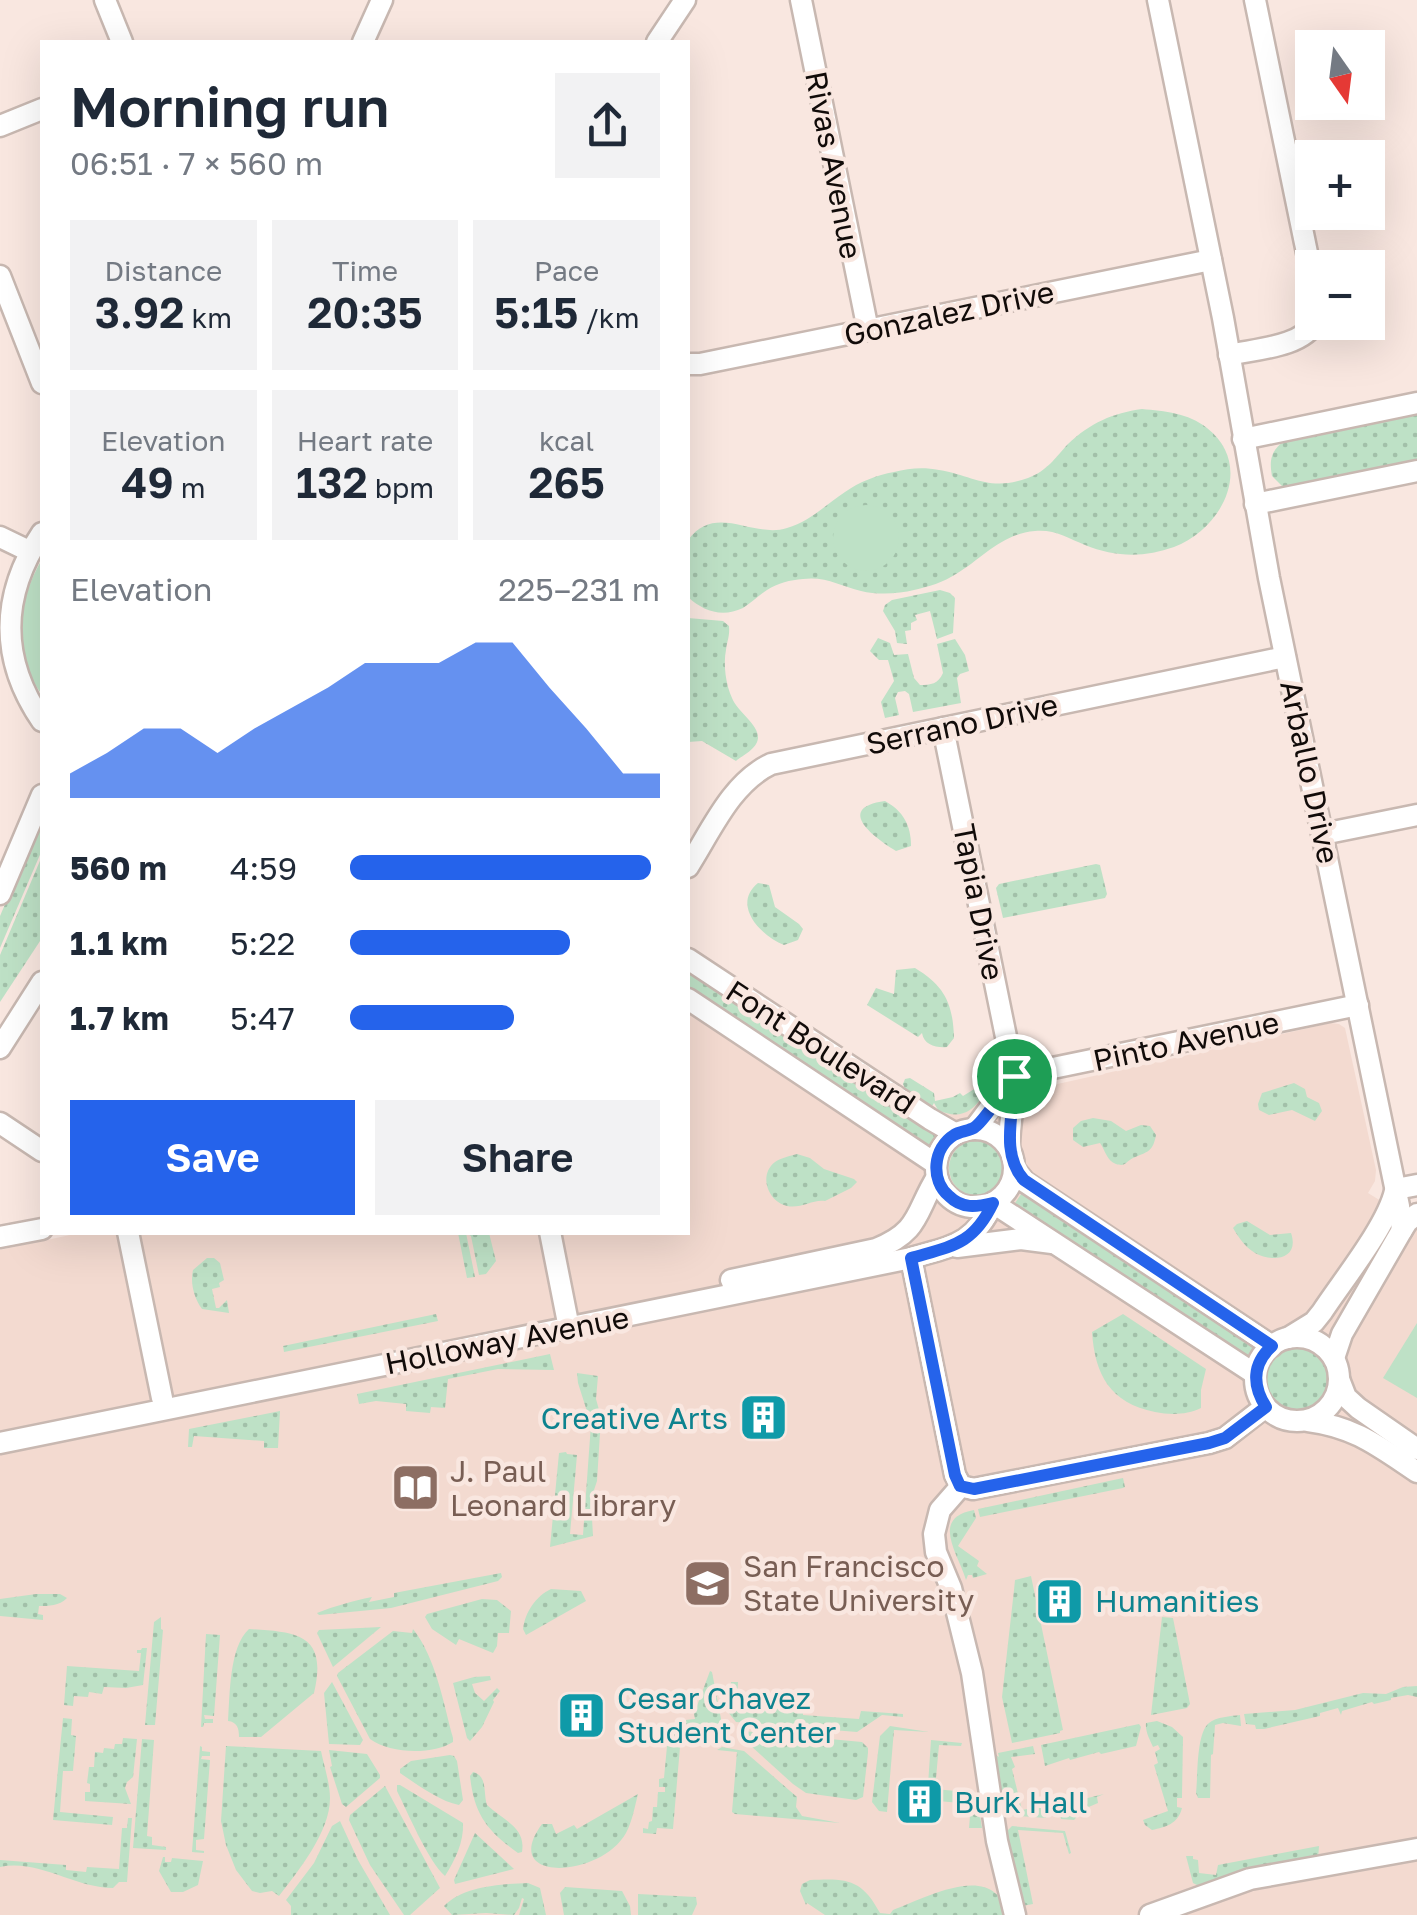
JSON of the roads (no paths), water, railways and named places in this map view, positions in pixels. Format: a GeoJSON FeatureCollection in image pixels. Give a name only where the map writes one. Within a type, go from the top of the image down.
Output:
{"type":"FeatureCollection","features":[{"type":"Feature","properties":{"kind":"street"},"geometry":{"type":"LineString","coordinates":[[105,0],[121,40]]}},
{"type":"Feature","properties":{"kind":"street"},"geometry":{"type":"LineString","coordinates":[[364,40],[382,0]]}},
{"type":"Feature","properties":{"kind":"street"},"geometry":{"type":"LineString","coordinates":[[658,40],[685,0]]}},
{"type":"Feature","properties":{"kind":"street","name":"Rivas Avenue"},"geometry":{"type":"LineString","coordinates":[[801,0],[868,330]]}},
{"type":"Feature","properties":{"kind":"street","name":"Arballo Drive"},"geometry":{"type":"LineString","coordinates":[[1158,0],[1285,657],[1402,1230]]}},
{"type":"Feature","properties":{"kind":"street"},"geometry":{"type":"LineString","coordinates":[[1255,0],[1306,250]]}},
{"type":"Feature","properties":{"kind":"street"},"geometry":{"type":"LineString","coordinates":[[0,126],[40,110]]}},
{"type":"Feature","properties":{"kind":"street","name":"Gonzalez Drive"},"geometry":{"type":"LineString","coordinates":[[690,364],[1211,260]]}},
{"type":"Feature","properties":{"kind":"street"},"geometry":{"type":"LineString","coordinates":[[0,276],[40,378]]}},
{"type":"Feature","properties":{"kind":"street"},"geometry":{"type":"LineString","coordinates":[[1229,355],[1296,340]]}},
{"type":"Feature","properties":{"kind":"street"},"geometry":{"type":"LineString","coordinates":[[1244,439],[1417,403]]}},
{"type":"Feature","properties":{"kind":"street"},"geometry":{"type":"LineString","coordinates":[[1256,504],[1417,471]]}},
{"type":"Feature","properties":{"kind":"street"},"geometry":{"type":"LineString","coordinates":[[0,537],[29,551]]}},
{"type":"Feature","properties":{"kind":"street"},"geometry":{"type":"LineString","coordinates":[[40,537],[4,597],[3,630],[6,679],[40,718]]}},
{"type":"Feature","properties":{"kind":"street","name":"Serrano Drive"},"geometry":{"type":"LineString","coordinates":[[690,864],[741,784],[771,764],[1285,657]]}},
{"type":"Feature","properties":{"kind":"street","name":"Tapia Drive"},"geometry":{"type":"LineString","coordinates":[[944,728],[1014,1076],[1010,1148]]}},
{"type":"Feature","properties":{"kind":"street"},"geometry":{"type":"LineString","coordinates":[[0,894],[40,800]]}},
{"type":"Feature","properties":{"kind":"street"},"geometry":{"type":"LineString","coordinates":[[1323,834],[1417,815]]}},
{"type":"Feature","properties":{"kind":"street","name":"Font Boulevard"},"geometry":{"type":"LineString","coordinates":[[690,960],[930,1120],[965,1131]]}},
{"type":"Feature","properties":{"kind":"street"},"geometry":{"type":"LineString","coordinates":[[0,1048],[40,985]]}},
{"type":"Feature","properties":{"kind":"street","name":"Font Boulevard"},"geometry":{"type":"LineString","coordinates":[[690,1000],[936,1170]]}},
{"type":"Feature","properties":{"kind":"street","name":"Pinto Avenue"},"geometry":{"type":"LineString","coordinates":[[1014,1076],[1358,1004]]}},
{"type":"Feature","properties":{"kind":"street"},"geometry":{"type":"LineString","coordinates":[[965,1131],[992,1132],[1010,1148],[1012,1182],[993,1203],[976,1207],[951,1199],[942,1189],[936,1170],[939,1152],[946,1142],[965,1131],[1014,1076]]}},
{"type":"Feature","properties":{"kind":"street"},"geometry":{"type":"LineString","coordinates":[[0,1123],[40,1150]]}},
{"type":"Feature","properties":{"kind":"street","name":"Holloway Avenue"},"geometry":{"type":"LineString","coordinates":[[0,1443],[568,1321],[876,1250],[892,1243],[918,1218],[936,1170]]}},
{"type":"Feature","properties":{"kind":"street"},"geometry":{"type":"LineString","coordinates":[[1014,1170],[1028,1183],[1280,1342],[1303,1338],[1316,1342],[1326,1349],[1346,1397],[1417,1449]]}},
{"type":"Feature","properties":{"kind":"street"},"geometry":{"type":"LineString","coordinates":[[1417,1185],[1396,1189],[1382,1223],[1322,1312],[1314,1322],[1262,1356],[1255,1374],[1259,1396],[1278,1417],[1338,1426],[1359,1434],[1417,1472]]}},
{"type":"Feature","properties":{"kind":"street"},"geometry":{"type":"LineString","coordinates":[[993,1203],[1255,1374]]}},
{"type":"Feature","properties":{"kind":"street","name":"Holloway Avenue"},"geometry":{"type":"LineString","coordinates":[[0,1431],[911,1258],[962,1242],[976,1232],[993,1203]]}},
{"type":"Feature","properties":{"kind":"street"},"geometry":{"type":"LineString","coordinates":[[1306,1420],[1330,1406],[1338,1391],[1336,1369],[1342,1334],[1406,1222],[1417,1214]]}},
{"type":"Feature","properties":{"kind":"street"},"geometry":{"type":"LineString","coordinates":[[0,1237],[40,1228]]}},
{"type":"Feature","properties":{"kind":"street"},"geometry":{"type":"LineString","coordinates":[[129,1235],[162,1398]]}},
{"type":"Feature","properties":{"kind":"street"},"geometry":{"type":"LineString","coordinates":[[551,1235],[568,1321]]}},
{"type":"Feature","properties":{"kind":"street"},"geometry":{"type":"LineString","coordinates":[[941,1249],[1021,1239],[1059,1244]]}},
{"type":"Feature","properties":{"kind":"street"},"geometry":{"type":"LineString","coordinates":[[911,1258],[960,1486]]}},
{"type":"Feature","properties":{"kind":"street"},"geometry":{"type":"LineString","coordinates":[[960,1486],[974,1489],[1209,1443],[1225,1438],[1266,1407]]}},
{"type":"Feature","properties":{"kind":"street"},"geometry":{"type":"LineString","coordinates":[[960,1486],[940,1510],[934,1534],[936,1552],[951,1588],[972,1673],[997,1840],[1015,1915]]}},
{"type":"Feature","properties":{"kind":"street"},"geometry":{"type":"LineString","coordinates":[[1150,1915],[1250,1878],[1417,1848]]}},
{"type":"Feature","properties":{"kind":"place","name":"Creative Arts"},"geometry":{"type":"Point","coordinates":[763,1418]}},
{"type":"Feature","properties":{"kind":"place","name":"J. Paul Leonard Library"},"geometry":{"type":"Point","coordinates":[415,1488]}},
{"type":"Feature","properties":{"kind":"place","name":"San Francisco State University"},"geometry":{"type":"Point","coordinates":[708,1583]}},
{"type":"Feature","properties":{"kind":"place","name":"Humanities"},"geometry":{"type":"Point","coordinates":[1060,1601]}},
{"type":"Feature","properties":{"kind":"place","name":"Cesar Chavez Student Center"},"geometry":{"type":"Point","coordinates":[582,1715]}},
{"type":"Feature","properties":{"kind":"place","name":"Burk Hall"},"geometry":{"type":"Point","coordinates":[919,1802]}}]}
